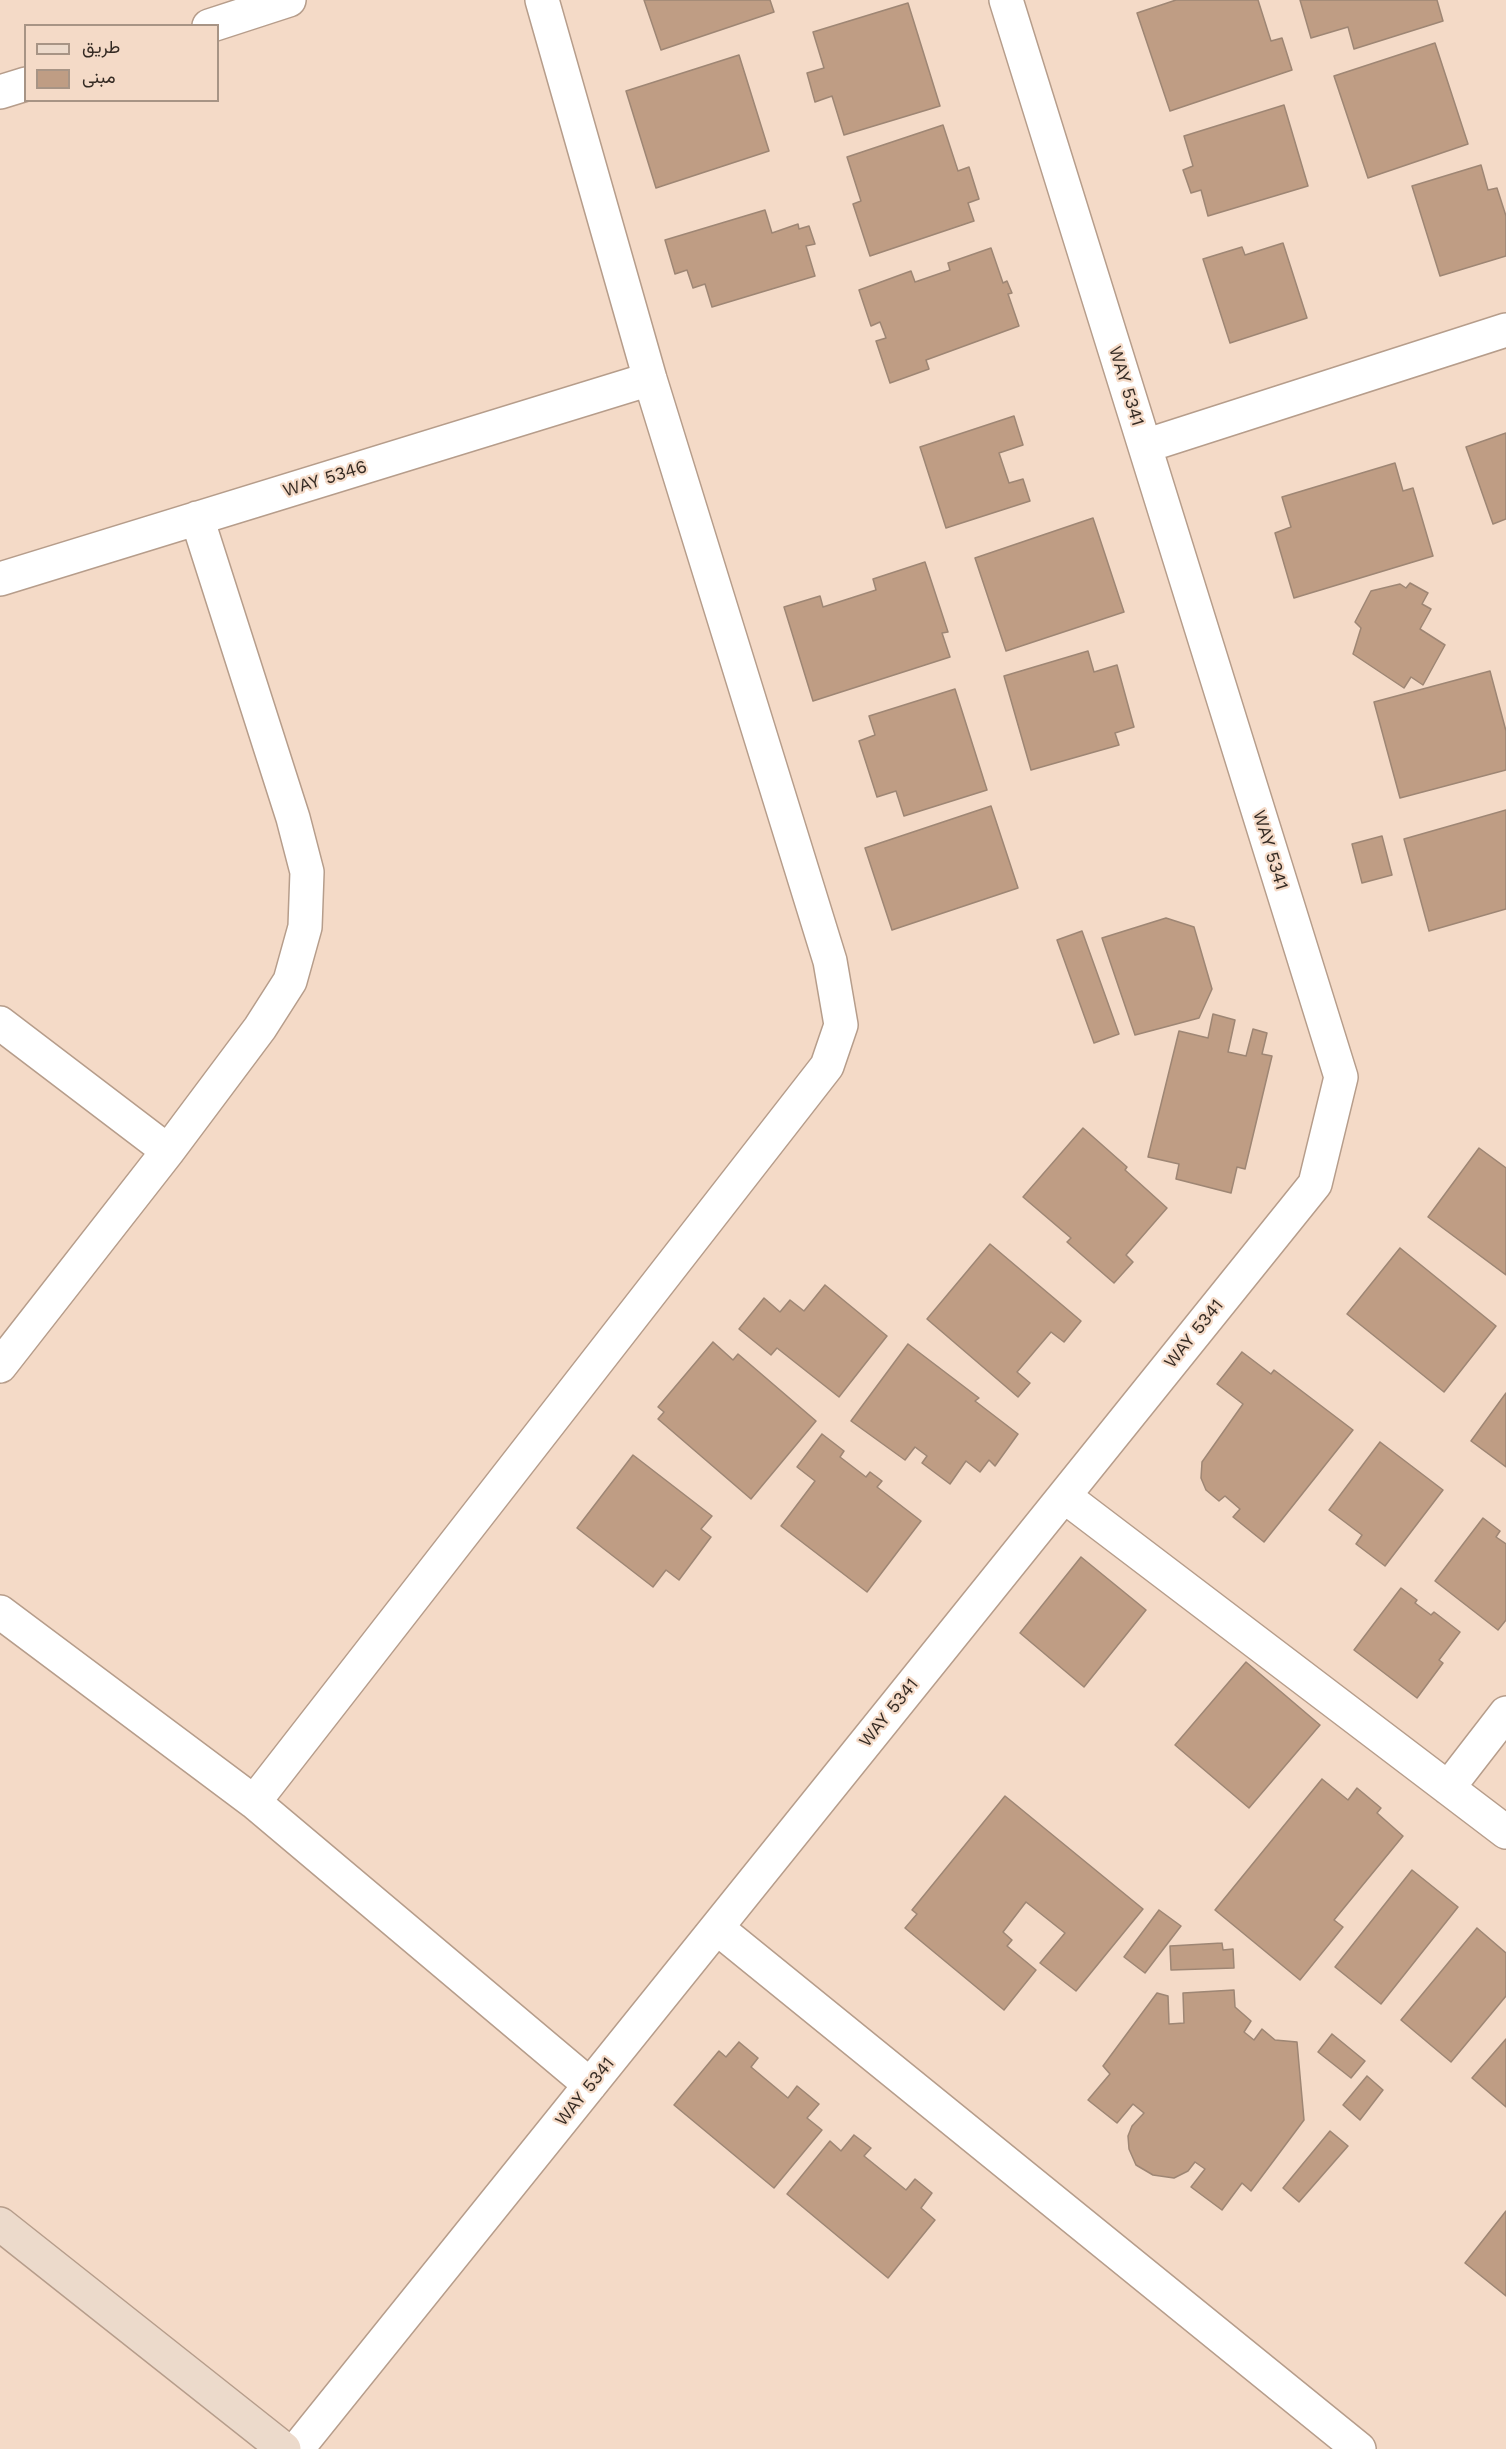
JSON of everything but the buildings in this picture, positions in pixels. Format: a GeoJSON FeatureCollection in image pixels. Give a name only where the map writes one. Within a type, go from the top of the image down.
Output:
{"type":"FeatureCollection","features":[{"type":"Feature","properties":{"kind":"street"},"geometry":{"type":"LineString","coordinates":[[215,24],[289,0]]}},
{"type":"Feature","properties":{"kind":"street"},"geometry":{"type":"LineString","coordinates":[[254,1802],[827,1066],[841,1025],[830,961],[650,379],[542,0]]}},
{"type":"Feature","properties":{"kind":"street","name":"WAY 5341"},"geometry":{"type":"LineString","coordinates":[[297,2449],[1315,1184],[1341,1077],[1006,0]]}},
{"type":"Feature","properties":{"kind":"street"},"geometry":{"type":"LineString","coordinates":[[0,92],[24,85]]}},
{"type":"Feature","properties":{"kind":"street"},"geometry":{"type":"LineString","coordinates":[[1145,446],[1506,330]]}},
{"type":"Feature","properties":{"kind":"street","name":"WAY 5346"},"geometry":{"type":"LineString","coordinates":[[0,579],[650,379]]}},
{"type":"Feature","properties":{"kind":"street"},"geometry":{"type":"LineString","coordinates":[[0,1366],[168,1151],[260,1028],[290,981],[306,927],[307,872],[293,818],[197,518]]}},
{"type":"Feature","properties":{"kind":"street"},"geometry":{"type":"LineString","coordinates":[[0,1023],[168,1151]]}},
{"type":"Feature","properties":{"kind":"street"},"geometry":{"type":"LineString","coordinates":[[1064,1496],[1506,1832]]}},
{"type":"Feature","properties":{"kind":"street"},"geometry":{"type":"LineString","coordinates":[[0,1612],[254,1802],[590,2085]]}},
{"type":"Feature","properties":{"kind":"street"},"geometry":{"type":"LineString","coordinates":[[1448,1788],[1506,1713]]}},
{"type":"Feature","properties":{"kind":"street"},"geometry":{"type":"LineString","coordinates":[[717,1928],[1359,2449]]}},
{"type":"Feature","properties":{"kind":"street"},"geometry":{"type":"LineString","coordinates":[[0,2224],[284,2449]]}}]}
